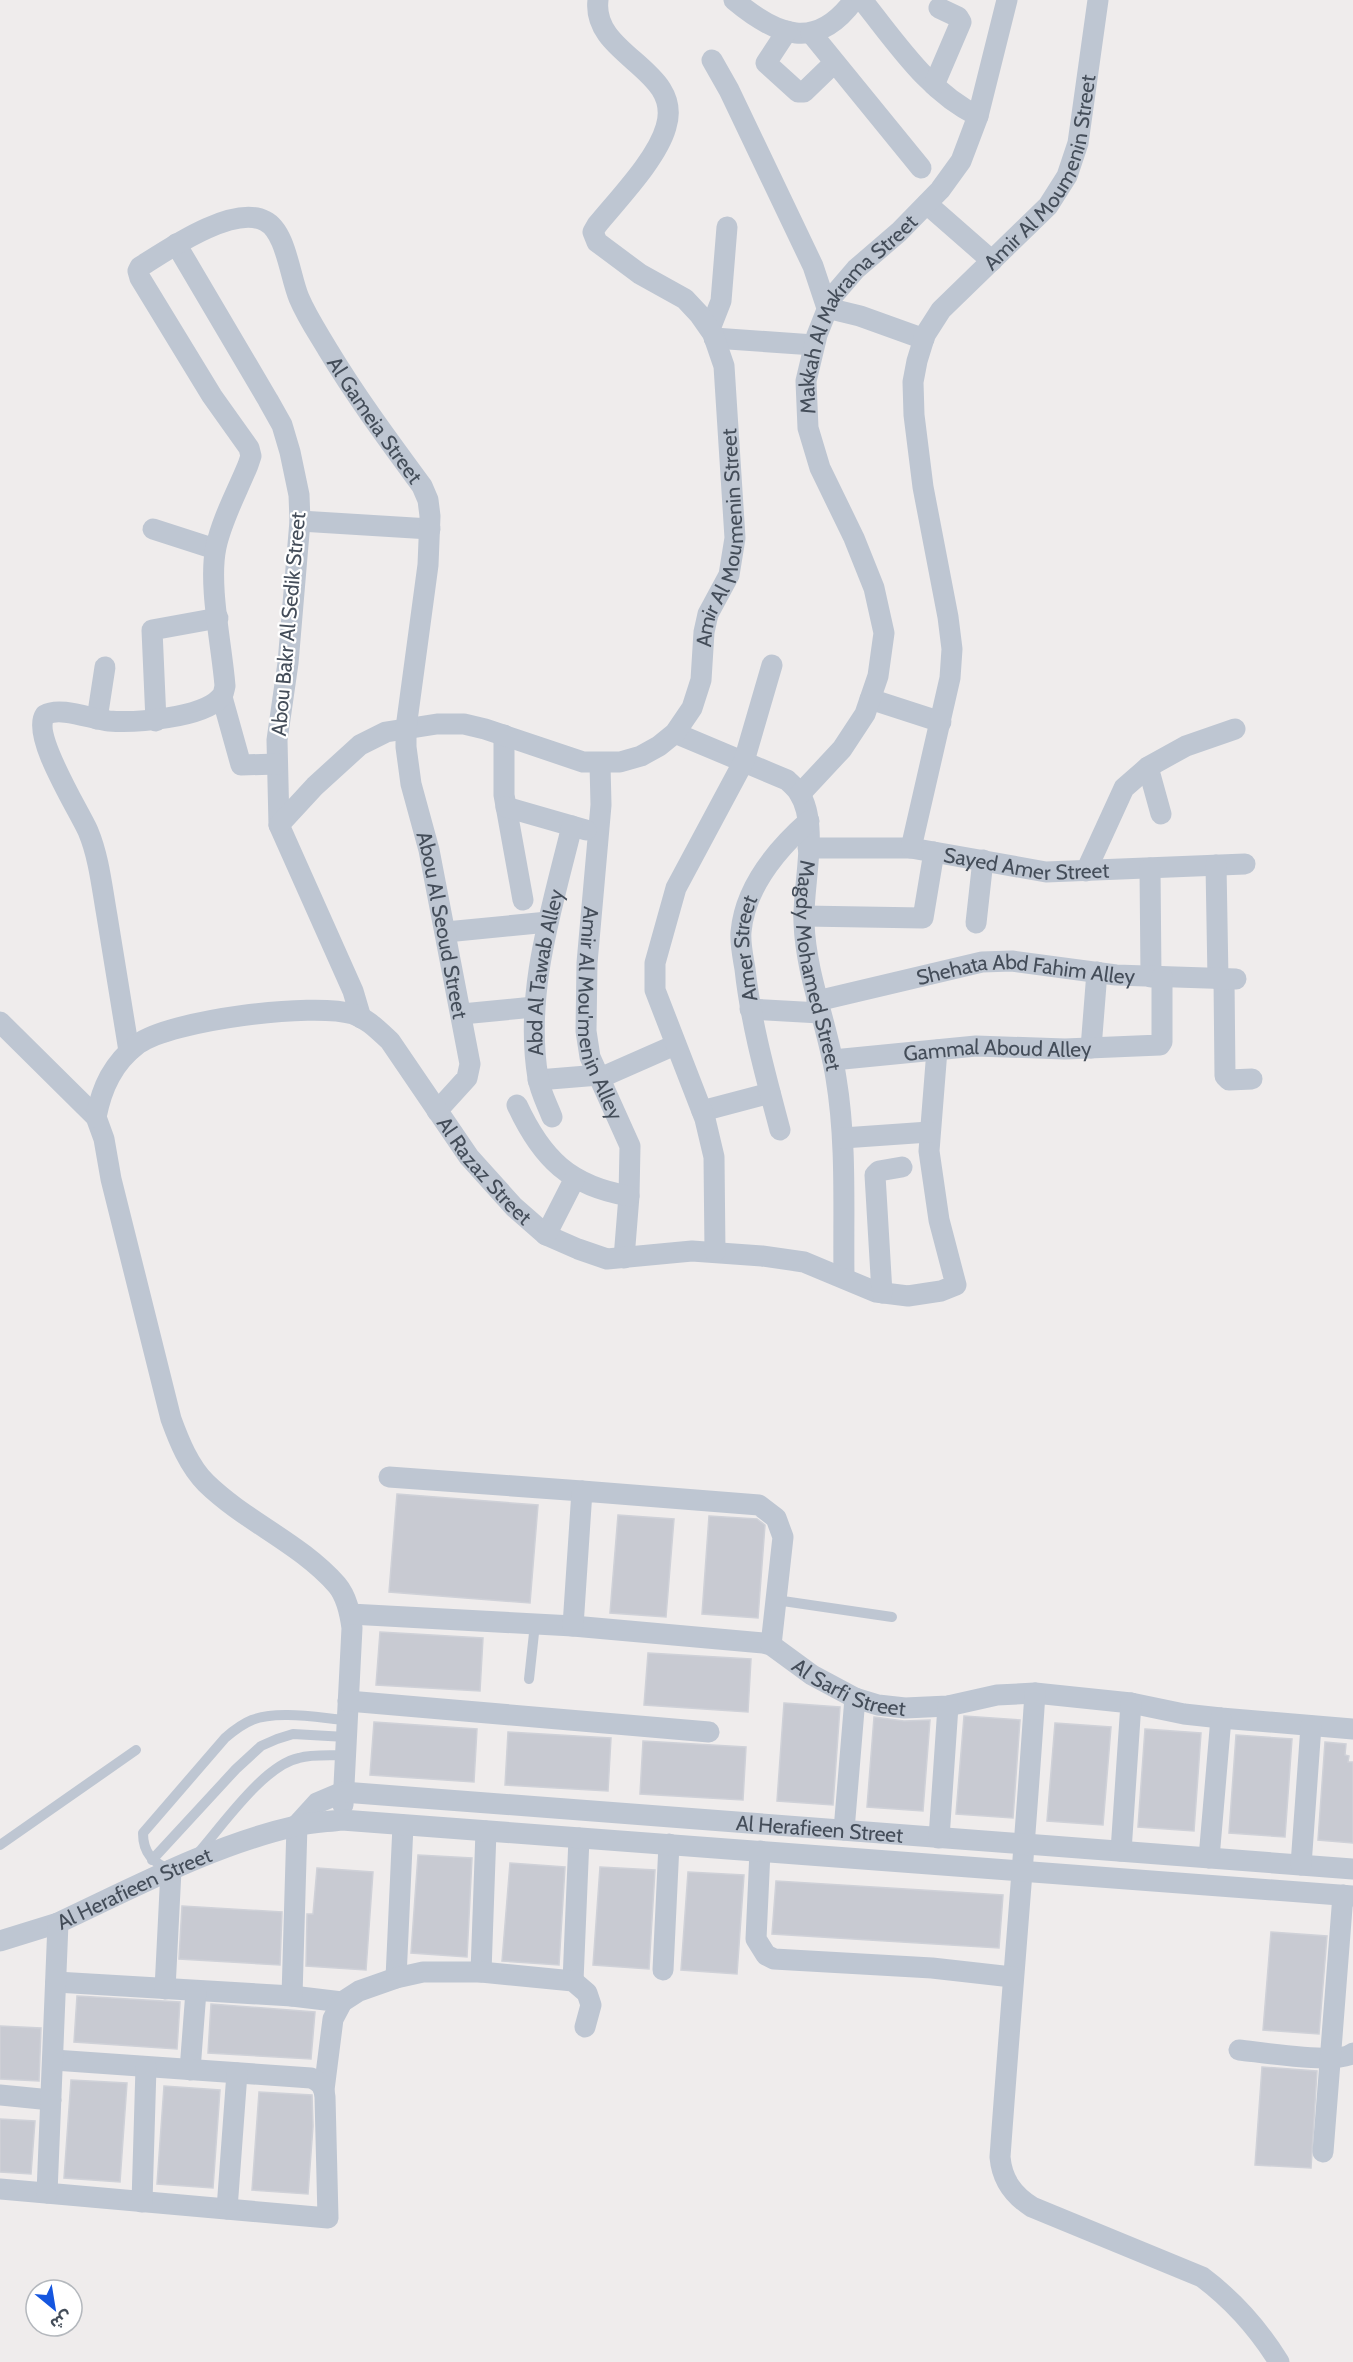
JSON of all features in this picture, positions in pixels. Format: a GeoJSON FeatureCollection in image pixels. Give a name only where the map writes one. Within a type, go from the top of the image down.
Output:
{"type":"FeatureCollection","features":[{"type":"Feature","properties":{"kind":"street","name":"Amir Al Moumenin Street"},"geometry":{"type":"LineString","coordinates":[[279,825],[315,786],[360,745],[386,732],[437,724],[464,724],[583,762],[600,764],[620,762],[641,756],[659,746],[675,733],[692,708],[698,694],[708,614],[729,575],[735,538],[724,366],[712,334],[685,299],[640,274],[597,242],[594,237],[593,232],[597,225],[649,160],[667,126],[668,107],[664,93],[654,79],[606,33],[597,11],[598,0]]}},
{"type":"Feature","properties":{"kind":"street"},"geometry":{"type":"LineString","coordinates":[[734,0],[761,20],[796,34],[825,29],[838,20],[854,0]]}},
{"type":"Feature","properties":{"kind":"street"},"geometry":{"type":"LineString","coordinates":[[862,0],[934,85],[959,106],[978,116]]}},
{"type":"Feature","properties":{"kind":"street","name":"Makkah Al Makrama Street"},"geometry":{"type":"LineString","coordinates":[[800,794],[842,749],[865,714],[878,676],[884,633],[874,588],[854,538],[820,468],[808,428],[806,381],[814,345],[832,297],[856,269],[927,204],[961,161],[978,116],[1007,0]]}},
{"type":"Feature","properties":{"kind":"street","name":"Amir Al Moumenin Street"},"geometry":{"type":"LineString","coordinates":[[911,848],[950,678],[952,649],[923,487],[914,415],[913,382],[917,361],[924,339],[941,310],[1048,207],[1067,176],[1078,143],[1098,0]]}},
{"type":"Feature","properties":{"kind":"street"},"geometry":{"type":"LineString","coordinates":[[934,85],[961,22],[958,17],[939,8]]}},
{"type":"Feature","properties":{"kind":"street"},"geometry":{"type":"LineString","coordinates":[[787,32],[766,63],[798,92],[804,92],[834,63]]}},
{"type":"Feature","properties":{"kind":"street"},"geometry":{"type":"LineString","coordinates":[[811,33],[921,168]]}},
{"type":"Feature","properties":{"kind":"street"},"geometry":{"type":"LineString","coordinates":[[712,60],[729,90],[813,266],[827,308],[860,316],[924,339]]}},
{"type":"Feature","properties":{"kind":"street"},"geometry":{"type":"LineString","coordinates":[[927,204],[992,261]]}},
{"type":"Feature","properties":{"kind":"street","name":"Al Gameia Street"},"geometry":{"type":"LineString","coordinates":[[215,549],[250,456],[247,443],[212,396],[138,276],[140,267],[176,244],[221,223],[242,217],[254,217],[274,228],[280,238],[299,299],[311,321],[363,407],[422,486],[428,500],[430,529],[422,624],[406,728]]}},
{"type":"Feature","properties":{"kind":"street"},"geometry":{"type":"LineString","coordinates":[[727,227],[721,301],[712,334],[814,345]]}},
{"type":"Feature","properties":{"kind":"street","name":"Abou Bakr Al Sedik Street"},"geometry":{"type":"LineString","coordinates":[[176,244],[282,425],[299,495],[300,521],[288,663],[277,740],[279,825],[353,991],[361,1018]]}},
{"type":"Feature","properties":{"kind":"street"},"geometry":{"type":"LineString","coordinates":[[300,521],[430,529]]}},
{"type":"Feature","properties":{"kind":"street"},"geometry":{"type":"LineString","coordinates":[[153,529],[215,549],[214,583],[225,686],[222,697],[241,765],[276,764]]}},
{"type":"Feature","properties":{"kind":"street"},"geometry":{"type":"LineString","coordinates":[[156,721],[152,630],[218,618]]}},
{"type":"Feature","properties":{"kind":"street"},"geometry":{"type":"LineString","coordinates":[[715,1252],[714,1157],[702,1111],[655,990],[655,963],[676,888],[744,761],[772,665]]}},
{"type":"Feature","properties":{"kind":"street"},"geometry":{"type":"LineString","coordinates":[[97,719],[105,667]]}},
{"type":"Feature","properties":{"kind":"street"},"geometry":{"type":"LineString","coordinates":[[129,1051],[99,869],[88,832],[62,783],[42,735],[41,724],[45,715],[55,711],[97,719],[156,721],[214,704],[222,697]]}},
{"type":"Feature","properties":{"kind":"street"},"geometry":{"type":"LineString","coordinates":[[870,699],[940,722]]}},
{"type":"Feature","properties":{"kind":"street","name":"Abou Al Seoud Street"},"geometry":{"type":"LineString","coordinates":[[406,728],[411,784],[426,838],[446,932],[470,1070],[467,1078],[438,1111]]}},
{"type":"Feature","properties":{"kind":"street"},"geometry":{"type":"LineString","coordinates":[[1086,871],[1124,788],[1148,768],[1186,746],[1235,729]]}},
{"type":"Feature","properties":{"kind":"street"},"geometry":{"type":"LineString","coordinates":[[675,733],[787,780],[800,794]]}},
{"type":"Feature","properties":{"kind":"street"},"geometry":{"type":"LineString","coordinates":[[504,735],[506,807],[523,900]]}},
{"type":"Feature","properties":{"kind":"street","name":"Amir Al Mou'menin Alley"},"geometry":{"type":"LineString","coordinates":[[600,764],[599,834],[587,963],[585,1019],[588,1046],[630,1146],[624,1258]]}},
{"type":"Feature","properties":{"kind":"street"},"geometry":{"type":"LineString","coordinates":[[1148,768],[1161,814]]}},
{"type":"Feature","properties":{"kind":"street","name":"Magdy Mohamed Street"},"geometry":{"type":"LineString","coordinates":[[800,794],[810,829],[804,916],[809,961],[818,1007],[833,1060],[841,1109],[844,1278]]}},
{"type":"Feature","properties":{"kind":"street"},"geometry":{"type":"LineString","coordinates":[[506,807],[599,834]]}},
{"type":"Feature","properties":{"kind":"street","name":"Amer Street"},"geometry":{"type":"LineString","coordinates":[[780,1130],[750,1009],[741,933],[746,909],[756,882],[775,855],[809,821]]}},
{"type":"Feature","properties":{"kind":"street","name":"Abd Al Tawab Alley"},"geometry":{"type":"LineString","coordinates":[[552,1116],[538,1080],[534,1007],[548,922],[572,826]]}},
{"type":"Feature","properties":{"kind":"street","name":"Sayed Amer Street"},"geometry":{"type":"LineString","coordinates":[[808,848],[911,848],[1046,872],[1245,864]]}},
{"type":"Feature","properties":{"kind":"street"},"geometry":{"type":"LineString","coordinates":[[804,916],[923,918],[934,852]]}},
{"type":"Feature","properties":{"kind":"street"},"geometry":{"type":"LineString","coordinates":[[976,923],[983,860]]}},
{"type":"Feature","properties":{"kind":"street"},"geometry":{"type":"LineString","coordinates":[[1216,865],[1226,979],[1225,1076],[1229,1080],[1252,1079]]}},
{"type":"Feature","properties":{"kind":"street"},"geometry":{"type":"LineString","coordinates":[[1150,868],[1156,977]]}},
{"type":"Feature","properties":{"kind":"street"},"geometry":{"type":"LineString","coordinates":[[446,932],[548,922]]}},
{"type":"Feature","properties":{"kind":"street","name":"Shehata Abd Fahim Alley"},"geometry":{"type":"LineString","coordinates":[[750,1009],[818,1007],[982,962],[1012,962],[1156,977],[1226,979]]}},
{"type":"Feature","properties":{"kind":"street"},"geometry":{"type":"LineString","coordinates":[[1091,1048],[1097,972]]}},
{"type":"Feature","properties":{"kind":"street","name":"Gammal Aboud Alley"},"geometry":{"type":"LineString","coordinates":[[833,1060],[976,1046],[1065,1049],[1162,1044],[1156,977]]}},
{"type":"Feature","properties":{"kind":"street"},"geometry":{"type":"LineString","coordinates":[[462,1014],[534,1007]]}},
{"type":"Feature","properties":{"kind":"street","name":"Al Razaz Street"},"geometry":{"type":"LineString","coordinates":[[96,1118],[106,1081],[116,1065],[129,1051],[152,1035],[257,1013],[299,1009],[354,1014],[374,1025],[390,1041],[469,1157],[514,1207],[546,1235],[578,1249],[607,1258],[692,1251],[804,1262],[882,1293],[908,1296],[940,1291],[956,1285],[939,1220],[929,1151],[929,1132]]}},
{"type":"Feature","properties":{"kind":"street"},"geometry":{"type":"LineString","coordinates":[[0,1022],[96,1118],[104,1139],[111,1179],[160,1380],[178,1440],[204,1481],[237,1509],[303,1555],[337,1586],[350,1614],[352,1628],[342,1820]]}},
{"type":"Feature","properties":{"kind":"street"},"geometry":{"type":"LineString","coordinates":[[538,1080],[599,1076],[675,1045]]}},
{"type":"Feature","properties":{"kind":"street"},"geometry":{"type":"LineString","coordinates":[[843,1138],[929,1132],[937,1050]]}},
{"type":"Feature","properties":{"kind":"street"},"geometry":{"type":"LineString","coordinates":[[702,1111],[770,1093]]}},
{"type":"Feature","properties":{"kind":"street"},"geometry":{"type":"LineString","coordinates":[[517,1105],[530,1134],[550,1159],[575,1178],[592,1187],[629,1196]]}},
{"type":"Feature","properties":{"kind":"street"},"geometry":{"type":"LineString","coordinates":[[882,1293],[875,1175],[879,1171],[902,1167]]}},
{"type":"Feature","properties":{"kind":"street"},"geometry":{"type":"LineString","coordinates":[[546,1235],[575,1178]]}},
{"type":"Feature","properties":{"kind":"street"},"geometry":{"type":"LineString","coordinates":[[389,1477],[759,1505],[769,1510],[776,1518],[783,1537],[771,1645]]}},
{"type":"Feature","properties":{"kind":"street"},"geometry":{"type":"LineString","coordinates":[[573,1626],[582,1491]]}},
{"type":"Feature","properties":{"kind":"street","name":"Al Sarfi Street"},"geometry":{"type":"LineString","coordinates":[[350,1614],[573,1626],[771,1645],[812,1675],[855,1698],[878,1705],[905,1708],[948,1706],[997,1695],[1035,1693],[1131,1703],[1184,1714],[1353,1729]]}},
{"type":"Feature","properties":{"kind":"street"},"geometry":{"type":"LineString","coordinates":[[1035,1693],[1026,1844],[1012,1977],[1000,2157],[1008,2184],[1023,2201],[1032,2207],[1202,2277],[1220,2290],[1252,2322],[1279,2362]]}},
{"type":"Feature","properties":{"kind":"street"},"geometry":{"type":"LineString","coordinates":[[844,1830],[855,1698]]}},
{"type":"Feature","properties":{"kind":"street"},"geometry":{"type":"LineString","coordinates":[[1121,1851],[1131,1703]]}},
{"type":"Feature","properties":{"kind":"street"},"geometry":{"type":"LineString","coordinates":[[939,1838],[948,1706]]}},
{"type":"Feature","properties":{"kind":"street"},"geometry":{"type":"LineString","coordinates":[[1209,1858],[1221,1718]]}},
{"type":"Feature","properties":{"kind":"street"},"geometry":{"type":"LineString","coordinates":[[1301,1865],[1311,1726]]}},
{"type":"Feature","properties":{"kind":"street"},"geometry":{"type":"LineString","coordinates":[[347,1728],[709,1732]]}},
{"type":"Feature","properties":{"kind":"street","name":"Al Herafieen Street"},"geometry":{"type":"LineString","coordinates":[[297,1825],[317,1803],[343,1792],[1353,1869]]}},
{"type":"Feature","properties":{"kind":"street","name":"Al Herafieen Street"},"geometry":{"type":"LineString","coordinates":[[47,2193],[58,1923],[171,1870],[253,1838],[297,1825],[342,1820],[1348,1895]]}},
{"type":"Feature","properties":{"kind":"street"},"geometry":{"type":"LineString","coordinates":[[292,1996],[297,1825]]}},
{"type":"Feature","properties":{"kind":"street"},"geometry":{"type":"LineString","coordinates":[[396,1978],[403,1825]]}},
{"type":"Feature","properties":{"kind":"street"},"geometry":{"type":"LineString","coordinates":[[481,1972],[486,1831]]}},
{"type":"Feature","properties":{"kind":"street"},"geometry":{"type":"LineString","coordinates":[[573,1981],[579,1838]]}},
{"type":"Feature","properties":{"kind":"street"},"geometry":{"type":"LineString","coordinates":[[663,1970],[669,1844]]}},
{"type":"Feature","properties":{"kind":"street"},"geometry":{"type":"LineString","coordinates":[[760,1851],[756,1939],[766,1955],[774,1959],[932,1968],[1012,1977]]}},
{"type":"Feature","properties":{"kind":"street"},"geometry":{"type":"LineString","coordinates":[[165,1989],[171,1870]]}},
{"type":"Feature","properties":{"kind":"street"},"geometry":{"type":"LineString","coordinates":[[1323,2152],[1348,1895]]}},
{"type":"Feature","properties":{"kind":"street"},"geometry":{"type":"LineString","coordinates":[[0,1941],[58,1923]]}},
{"type":"Feature","properties":{"kind":"street"},"geometry":{"type":"LineString","coordinates":[[0,2189],[328,2218],[324,2090],[333,2019],[342,2002],[359,1991],[396,1978],[423,1972],[481,1972],[573,1981],[587,1993],[591,2005],[585,2027]]}},
{"type":"Feature","properties":{"kind":"street"},"geometry":{"type":"LineString","coordinates":[[56,1982],[292,1996],[342,2002]]}},
{"type":"Feature","properties":{"kind":"street"},"geometry":{"type":"LineString","coordinates":[[190,2070],[196,1990]]}},
{"type":"Feature","properties":{"kind":"street"},"geometry":{"type":"LineString","coordinates":[[1239,2050],[1332,2059],[1349,2057],[1353,2053]]}},
{"type":"Feature","properties":{"kind":"street"},"geometry":{"type":"LineString","coordinates":[[54,2060],[311,2078],[317,2080],[324,2090]]}},
{"type":"Feature","properties":{"kind":"street"},"geometry":{"type":"LineString","coordinates":[[142,2202],[146,2067]]}},
{"type":"Feature","properties":{"kind":"street"},"geometry":{"type":"LineString","coordinates":[[227,2209],[237,2073]]}},
{"type":"Feature","properties":{"kind":"street"},"geometry":{"type":"LineString","coordinates":[[0,2095],[51,2100]]}},
{"type":"Feature","properties":{"kind":"lane"},"geometry":{"type":"LineString","coordinates":[[776,1600],[892,1617]]}},
{"type":"Feature","properties":{"kind":"lane"},"geometry":{"type":"LineString","coordinates":[[529,1679],[535,1624]]}},
{"type":"Feature","properties":{"kind":"lane"},"geometry":{"type":"LineString","coordinates":[[171,1870],[152,1860],[143,1843],[143,1833],[225,1738],[238,1727],[253,1719],[270,1716],[347,1728]]}},
{"type":"Feature","properties":{"kind":"lane"},"geometry":{"type":"LineString","coordinates":[[152,1860],[236,1768],[261,1746],[293,1734],[347,1728]]}},
{"type":"Feature","properties":{"kind":"lane"},"geometry":{"type":"LineString","coordinates":[[191,1862],[256,1786],[276,1770],[347,1728]]}},
{"type":"Feature","properties":{"kind":"lane"},"geometry":{"type":"LineString","coordinates":[[0,1845],[136,1750]]}},
{"type":"Feature","properties":{"kind":"building"},"geometry":{"type":"Polygon","coordinates":[[[397,1494],[538,1505],[530,1603],[389,1592],[397,1494]]]}},
{"type":"Feature","properties":{"kind":"building"},"geometry":{"type":"Polygon","coordinates":[[[618,1515],[674,1519],[666,1617],[610,1613],[618,1515]]]}},
{"type":"Feature","properties":{"kind":"building"},"geometry":{"type":"Polygon","coordinates":[[[709,1516],[757,1519],[765,1525],[758,1618],[702,1614],[709,1516]]]}},
{"type":"Feature","properties":{"kind":"building"},"geometry":{"type":"Polygon","coordinates":[[[380,1632],[483,1638],[480,1691],[376,1685],[380,1632]]]}},
{"type":"Feature","properties":{"kind":"building"},"geometry":{"type":"Polygon","coordinates":[[[648,1653],[751,1659],[748,1712],[644,1705],[648,1653]]]}},
{"type":"Feature","properties":{"kind":"building"},"geometry":{"type":"Polygon","coordinates":[[[784,1703],[840,1707],[833,1805],[777,1801],[784,1703]]]}},
{"type":"Feature","properties":{"kind":"building"},"geometry":{"type":"Polygon","coordinates":[[[964,1716],[1020,1720],[1013,1818],[956,1814],[964,1716]]]}},
{"type":"Feature","properties":{"kind":"building"},"geometry":{"type":"Polygon","coordinates":[[[874,1717],[904,1721],[930,1720],[923,1811],[867,1807],[874,1717]]]}},
{"type":"Feature","properties":{"kind":"building"},"geometry":{"type":"Polygon","coordinates":[[[374,1722],[477,1729],[474,1782],[370,1775],[374,1722]]]}},
{"type":"Feature","properties":{"kind":"building"},"geometry":{"type":"Polygon","coordinates":[[[1055,1723],[1111,1727],[1103,1825],[1047,1821],[1055,1723]]]}},
{"type":"Feature","properties":{"kind":"building"},"geometry":{"type":"Polygon","coordinates":[[[1145,1729],[1201,1733],[1194,1831],[1138,1827],[1145,1729]]]}},
{"type":"Feature","properties":{"kind":"building"},"geometry":{"type":"Polygon","coordinates":[[[508,1732],[611,1738],[608,1791],[505,1785],[508,1732]]]}},
{"type":"Feature","properties":{"kind":"building"},"geometry":{"type":"Polygon","coordinates":[[[1236,1735],[1292,1739],[1285,1837],[1229,1833],[1236,1735]]]}},
{"type":"Feature","properties":{"kind":"building"},"geometry":{"type":"Polygon","coordinates":[[[643,1741],[746,1747],[743,1800],[640,1794],[643,1741]]]}},
{"type":"Feature","properties":{"kind":"building"},"geometry":{"type":"Polygon","coordinates":[[[1325,1742],[1346,1744],[1345,1755],[1349,1756],[1348,1762],[1353,1762],[1353,1843],[1318,1840],[1325,1742]]]}},
{"type":"Feature","properties":{"kind":"building"},"geometry":{"type":"Polygon","coordinates":[[[418,1855],[472,1858],[467,1957],[411,1953],[418,1855]]]}},
{"type":"Feature","properties":{"kind":"building"},"geometry":{"type":"Polygon","coordinates":[[[510,1863],[565,1867],[559,1965],[502,1961],[510,1863]]]}},
{"type":"Feature","properties":{"kind":"building"},"geometry":{"type":"Polygon","coordinates":[[[600,1867],[655,1870],[649,1969],[593,1965],[600,1867]]]}},
{"type":"Feature","properties":{"kind":"building"},"geometry":{"type":"Polygon","coordinates":[[[317,1868],[373,1872],[366,1970],[306,1966],[307,1914],[313,1914],[317,1868]]]}},
{"type":"Feature","properties":{"kind":"building"},"geometry":{"type":"Polygon","coordinates":[[[688,1872],[744,1875],[737,1974],[681,1970],[688,1872]]]}},
{"type":"Feature","properties":{"kind":"building"},"geometry":{"type":"Polygon","coordinates":[[[776,1881],[1003,1895],[999,1948],[772,1934],[776,1881]]]}},
{"type":"Feature","properties":{"kind":"building"},"geometry":{"type":"Polygon","coordinates":[[[182,1906],[282,1912],[280,1965],[179,1959],[182,1906]]]}},
{"type":"Feature","properties":{"kind":"building"},"geometry":{"type":"Polygon","coordinates":[[[1271,1932],[1327,1936],[1319,2034],[1263,2030],[1271,1932]]]}},
{"type":"Feature","properties":{"kind":"building"},"geometry":{"type":"Polygon","coordinates":[[[77,1996],[180,2002],[177,2049],[74,2042],[77,1996]]]}},
{"type":"Feature","properties":{"kind":"building"},"geometry":{"type":"Polygon","coordinates":[[[211,2004],[315,2012],[311,2059],[208,2053],[211,2004]]]}},
{"type":"Feature","properties":{"kind":"building"},"geometry":{"type":"Polygon","coordinates":[[[0,2026],[41,2028],[39,2081],[0,2079],[0,2026]]]}},
{"type":"Feature","properties":{"kind":"building"},"geometry":{"type":"Polygon","coordinates":[[[1262,2067],[1317,2071],[1311,2168],[1255,2165],[1262,2067]]]}},
{"type":"Feature","properties":{"kind":"building"},"geometry":{"type":"Polygon","coordinates":[[[71,2080],[127,2083],[120,2182],[64,2178],[71,2080]]]}},
{"type":"Feature","properties":{"kind":"building"},"geometry":{"type":"Polygon","coordinates":[[[164,2086],[220,2090],[213,2188],[157,2184],[164,2086]]]}},
{"type":"Feature","properties":{"kind":"building"},"geometry":{"type":"Polygon","coordinates":[[[259,2092],[312,2095],[313,2126],[308,2194],[252,2190],[259,2092]]]}},
{"type":"Feature","properties":{"kind":"building"},"geometry":{"type":"Polygon","coordinates":[[[0,2119],[35,2121],[31,2174],[0,2172],[0,2119]]]}}]}
